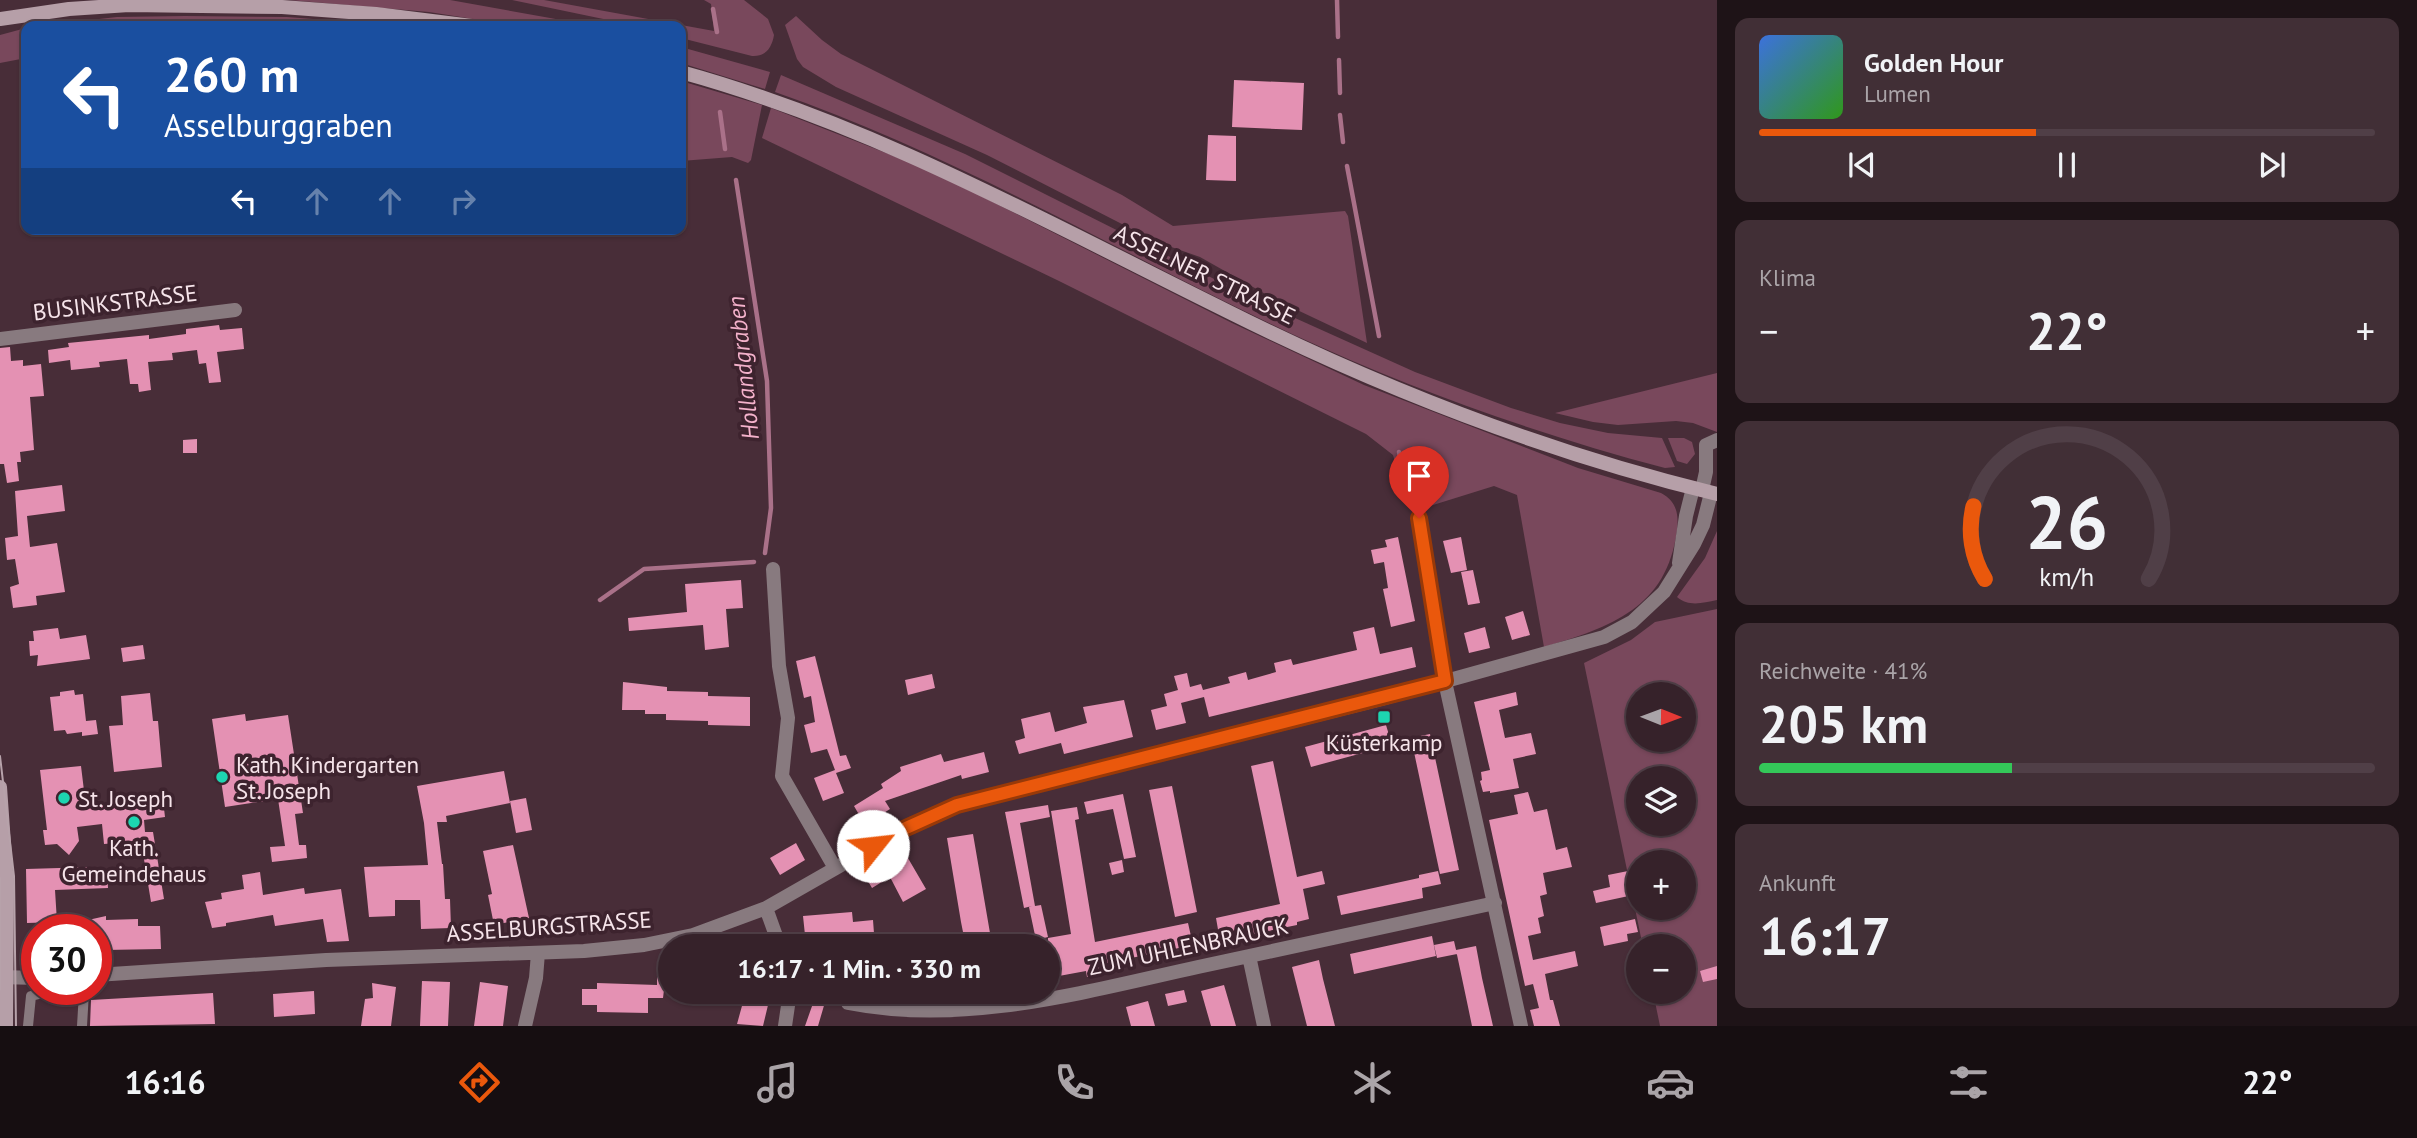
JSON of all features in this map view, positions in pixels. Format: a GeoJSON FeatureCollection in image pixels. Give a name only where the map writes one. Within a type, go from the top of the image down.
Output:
{"type":"FeatureCollection","features":[{"type":"Feature","properties":{"kind":"main road"},"geometry":{"type":"LineString","coordinates":[[0,19],[69,9],[130,5],[282,7],[432,21]]}},
{"type":"Feature","properties":{"kind":"main road","name":"ASSELNER STRASSE"},"geometry":{"type":"LineString","coordinates":[[686,74],[810,114],[913,156],[995,194],[1239,317],[1387,385],[1530,439],[1626,470],[1706,491]]}},
{"type":"Feature","properties":{"kind":"main road"},"geometry":{"type":"LineString","coordinates":[[0,787],[8,886],[4,977],[6,1026]]}},
{"type":"Feature","properties":{"kind":"street","name":"BUSINKSTRASSE"},"geometry":{"type":"LineString","coordinates":[[0,339],[235,310]]}},
{"type":"Feature","properties":{"kind":"street","name":"ASSELBURGSTRASSE"},"geometry":{"type":"LineString","coordinates":[[112,974],[326,960],[610,949],[693,935],[766,908],[906,828],[957,805],[1445,681],[1604,637],[1632,622],[1655,603],[1678,568],[1686,516],[1706,491],[1706,445],[1717,440]]}},
{"type":"Feature","properties":{"kind":"street"},"geometry":{"type":"LineString","coordinates":[[1419,518],[1445,681],[1521,1026]]}},
{"type":"Feature","properties":{"kind":"street"},"geometry":{"type":"LineString","coordinates":[[773,569],[779,666],[788,718],[782,776],[835,868]]}},
{"type":"Feature","properties":{"kind":"street","name":"ZUM UHLENBRAUCK"},"geometry":{"type":"LineString","coordinates":[[1060,997],[1494,903]]}},
{"type":"Feature","properties":{"kind":"street"},"geometry":{"type":"LineString","coordinates":[[766,908],[775,934]]}},
{"type":"Feature","properties":{"kind":"street"},"geometry":{"type":"LineString","coordinates":[[524,1026],[536,978],[538,953]]}},
{"type":"Feature","properties":{"kind":"street"},"geometry":{"type":"LineString","coordinates":[[1249,956],[1264,1026]]}},
{"type":"Feature","properties":{"kind":"street"},"geometry":{"type":"LineString","coordinates":[[28,1026],[31,996],[84,992],[82,1026]]}},
{"type":"Feature","properties":{"kind":"street"},"geometry":{"type":"LineString","coordinates":[[785,1026],[788,1004]]}},
{"type":"Feature","properties":{"kind":"street","name":"ZUM UHLENBRAUCK"},"geometry":{"type":"LineString","coordinates":[[852,1004],[911,1014],[1000,1010],[1028,1004]]}},
{"type":"Feature","properties":{"kind":"shaded area"},"geometry":{"type":"Polygon","coordinates":[[[289,0],[450,0],[567,21],[486,21],[429,12],[289,0]]]}},
{"type":"Feature","properties":{"kind":"shaded area"},"geometry":{"type":"Polygon","coordinates":[[[512,0],[544,0],[659,21],[613,21],[512,0]]]}},
{"type":"Feature","properties":{"kind":"shaded area"},"geometry":{"type":"Polygon","coordinates":[[[704,0],[744,0],[768,19],[774,35],[772,43],[761,55],[752,56],[686,39],[686,26],[714,31],[711,4],[704,0]]]}},
{"type":"Feature","properties":{"kind":"shaded area"},"geometry":{"type":"Polygon","coordinates":[[[796,16],[841,54],[1122,195],[1173,226],[1345,211],[1348,216],[1367,343],[1276,300],[1200,257],[1157,242],[987,155],[836,87],[803,67],[797,59],[785,25],[796,16]]]}},
{"type":"Feature","properties":{"kind":"shaded area"},"geometry":{"type":"Polygon","coordinates":[[[117,17],[287,17],[339,21],[81,21],[117,17]]]}},
{"type":"Feature","properties":{"kind":"shaded area"},"geometry":{"type":"Polygon","coordinates":[[[21,29],[21,59],[0,63],[0,35],[21,29]]]}},
{"type":"Feature","properties":{"kind":"shaded area"},"geometry":{"type":"Polygon","coordinates":[[[686,48],[770,72],[765,89],[686,65],[686,48]]]}},
{"type":"Feature","properties":{"kind":"shaded area"},"geometry":{"type":"Polygon","coordinates":[[[781,75],[965,154],[1264,304],[1415,372],[1511,408],[1560,423],[1608,433],[1662,438],[1675,467],[1665,468],[1570,441],[1383,374],[1228,303],[973,175],[842,117],[775,92],[781,75]]]}},
{"type":"Feature","properties":{"kind":"shaded area"},"geometry":{"type":"Polygon","coordinates":[[[686,82],[762,105],[751,160],[748,163],[732,157],[686,161],[686,82]]]}},
{"type":"Feature","properties":{"kind":"shaded area"},"geometry":{"type":"Polygon","coordinates":[[[771,108],[909,162],[1232,323],[1364,385],[1578,468],[1661,493],[1673,504],[1678,524],[1671,557],[1661,578],[1648,596],[1613,622],[1544,647],[1517,495],[1494,486],[1417,510],[1415,498],[1404,495],[1393,455],[1366,434],[1059,281],[762,138],[771,108]]]}},
{"type":"Feature","properties":{"kind":"shaded area"},"geometry":{"type":"Polygon","coordinates":[[[1717,373],[1717,432],[1693,423],[1676,421],[1618,425],[1555,413],[1717,373]]]}},
{"type":"Feature","properties":{"kind":"shaded area"},"geometry":{"type":"Polygon","coordinates":[[[1668,438],[1684,438],[1692,442],[1695,454],[1687,464],[1677,461],[1668,438]]]}},
{"type":"Feature","properties":{"kind":"shaded area"},"geometry":{"type":"Polygon","coordinates":[[[1717,531],[1717,600],[1686,602],[1677,597],[1705,558],[1717,531]]]}},
{"type":"Feature","properties":{"kind":"shaded area"},"geometry":{"type":"Polygon","coordinates":[[[1717,609],[1717,1026],[1660,1026],[1655,1004],[1696,1004],[1696,934],[1640,934],[1637,920],[1696,920],[1696,850],[1626,850],[1626,865],[1584,663],[1631,640],[1655,622],[1717,609]]]}},
{"type":"Feature","properties":{"kind":"building"},"geometry":{"type":"Polygon","coordinates":[[[1234,80],[1304,83],[1302,130],[1232,127],[1234,80]]]}},
{"type":"Feature","properties":{"kind":"building"},"geometry":{"type":"Polygon","coordinates":[[[1208,135],[1236,136],[1236,181],[1206,180],[1208,135]]]}},
{"type":"Feature","properties":{"kind":"building"},"geometry":{"type":"Polygon","coordinates":[[[219,325],[220,330],[242,328],[244,349],[217,352],[221,382],[209,383],[206,363],[199,364],[197,350],[172,353],[173,360],[148,362],[151,390],[139,392],[138,384],[130,384],[127,359],[99,362],[100,367],[71,370],[70,360],[49,363],[48,350],[69,347],[68,343],[149,335],[149,339],[186,334],[186,329],[219,325]]]}},
{"type":"Feature","properties":{"kind":"building"},"geometry":{"type":"Polygon","coordinates":[[[10,347],[11,361],[23,360],[23,366],[41,364],[44,396],[30,397],[34,450],[20,452],[21,462],[17,462],[19,481],[7,483],[4,464],[0,464],[0,348],[10,347]]]}},
{"type":"Feature","properties":{"kind":"building"},"geometry":{"type":"Polygon","coordinates":[[[197,439],[197,453],[183,453],[183,440],[197,439]]]}},
{"type":"Feature","properties":{"kind":"building"},"geometry":{"type":"Polygon","coordinates":[[[62,485],[65,511],[27,516],[30,547],[57,543],[65,592],[36,596],[37,605],[13,608],[10,587],[19,584],[15,559],[7,560],[5,538],[18,536],[15,491],[62,485]]]}},
{"type":"Feature","properties":{"kind":"building"},"geometry":{"type":"Polygon","coordinates":[[[1398,537],[1415,621],[1391,627],[1383,589],[1388,588],[1384,562],[1374,564],[1371,550],[1387,547],[1385,540],[1398,537]]]}},
{"type":"Feature","properties":{"kind":"building"},"geometry":{"type":"Polygon","coordinates":[[[1461,537],[1467,570],[1451,573],[1443,541],[1461,537]]]}},
{"type":"Feature","properties":{"kind":"building"},"geometry":{"type":"Polygon","coordinates":[[[1473,570],[1480,603],[1468,605],[1461,572],[1473,570]]]}},
{"type":"Feature","properties":{"kind":"building"},"geometry":{"type":"Polygon","coordinates":[[[741,580],[743,608],[726,609],[729,647],[705,650],[703,625],[629,631],[628,618],[687,612],[685,584],[741,580]]]}},
{"type":"Feature","properties":{"kind":"building"},"geometry":{"type":"Polygon","coordinates":[[[1523,611],[1530,635],[1512,640],[1505,617],[1523,611]]]}},
{"type":"Feature","properties":{"kind":"building"},"geometry":{"type":"Polygon","coordinates":[[[1374,627],[1380,654],[1412,647],[1416,667],[1209,717],[1204,697],[1181,703],[1186,723],[1156,730],[1151,710],[1167,706],[1164,694],[1178,690],[1174,676],[1187,673],[1190,687],[1201,684],[1203,690],[1230,683],[1228,677],[1246,672],[1248,680],[1276,672],[1274,663],[1291,659],[1293,665],[1357,650],[1353,632],[1374,627]]]}},
{"type":"Feature","properties":{"kind":"building"},"geometry":{"type":"Polygon","coordinates":[[[1485,627],[1490,648],[1469,653],[1464,633],[1485,627]]]}},
{"type":"Feature","properties":{"kind":"building"},"geometry":{"type":"Polygon","coordinates":[[[58,628],[60,639],[86,635],[90,659],[37,666],[38,655],[30,656],[29,641],[34,641],[33,631],[58,628]]]}},
{"type":"Feature","properties":{"kind":"building"},"geometry":{"type":"Polygon","coordinates":[[[143,645],[145,659],[123,662],[121,648],[143,645]]]}},
{"type":"Feature","properties":{"kind":"building"},"geometry":{"type":"Polygon","coordinates":[[[815,656],[840,756],[846,755],[851,768],[836,773],[844,793],[823,801],[814,778],[835,770],[827,749],[811,753],[804,725],[815,722],[811,696],[804,698],[796,661],[815,656]]]}},
{"type":"Feature","properties":{"kind":"building"},"geometry":{"type":"Polygon","coordinates":[[[932,674],[935,688],[908,695],[905,680],[932,674]]]}},
{"type":"Feature","properties":{"kind":"building"},"geometry":{"type":"Polygon","coordinates":[[[623,682],[667,687],[667,691],[708,692],[708,696],[750,697],[750,726],[666,720],[666,714],[622,710],[623,682]]]}},
{"type":"Feature","properties":{"kind":"building"},"geometry":{"type":"Polygon","coordinates":[[[74,690],[75,695],[83,694],[86,721],[96,720],[98,734],[82,736],[82,732],[67,734],[65,730],[54,731],[50,697],[74,690]]]}},
{"type":"Feature","properties":{"kind":"building"},"geometry":{"type":"Polygon","coordinates":[[[1516,692],[1518,705],[1499,710],[1505,738],[1531,733],[1536,754],[1513,759],[1519,788],[1483,792],[1481,772],[1490,770],[1474,702],[1516,692]]]}},
{"type":"Feature","properties":{"kind":"building"},"geometry":{"type":"Polygon","coordinates":[[[150,693],[153,721],[158,721],[162,767],[114,772],[109,726],[123,725],[121,696],[150,693]]]}},
{"type":"Feature","properties":{"kind":"building"},"geometry":{"type":"Polygon","coordinates":[[[1124,700],[1133,737],[1064,754],[1061,743],[1019,754],[1015,741],[1025,738],[1021,719],[1050,712],[1055,732],[1087,723],[1083,707],[1124,700]]]}},
{"type":"Feature","properties":{"kind":"building"},"geometry":{"type":"Polygon","coordinates":[[[245,714],[246,721],[288,715],[303,813],[295,814],[299,845],[306,845],[307,858],[272,862],[270,847],[285,846],[278,799],[225,807],[212,719],[245,714]]]}},
{"type":"Feature","properties":{"kind":"building"},"geometry":{"type":"Polygon","coordinates":[[[1386,725],[1392,745],[1311,767],[1305,747],[1386,725]]]}},
{"type":"Feature","properties":{"kind":"building"},"geometry":{"type":"Polygon","coordinates":[[[1430,734],[1459,870],[1440,874],[1411,738],[1430,734]]]}},
{"type":"Feature","properties":{"kind":"building"},"geometry":{"type":"Polygon","coordinates":[[[984,752],[989,772],[962,779],[961,775],[885,801],[890,809],[865,825],[854,806],[883,788],[881,784],[901,771],[900,767],[941,754],[944,762],[984,752]]]}},
{"type":"Feature","properties":{"kind":"building"},"geometry":{"type":"Polygon","coordinates":[[[1273,761],[1297,877],[1322,871],[1325,884],[1303,889],[1309,919],[1297,922],[1297,925],[1220,941],[1216,918],[1280,904],[1251,766],[1273,761]]]}},
{"type":"Feature","properties":{"kind":"building"},"geometry":{"type":"Polygon","coordinates":[[[81,766],[86,807],[163,800],[165,817],[144,820],[145,832],[153,832],[164,899],[151,902],[141,841],[104,844],[102,824],[77,827],[79,841],[69,855],[57,844],[45,845],[43,830],[47,830],[40,770],[81,766]]]}},
{"type":"Feature","properties":{"kind":"building"},"geometry":{"type":"Polygon","coordinates":[[[504,771],[510,803],[446,816],[447,822],[437,822],[445,899],[450,899],[451,928],[421,929],[420,900],[395,900],[395,916],[369,917],[364,867],[428,865],[417,786],[504,771]]]}},
{"type":"Feature","properties":{"kind":"building"},"geometry":{"type":"Polygon","coordinates":[[[1172,786],[1197,912],[1175,917],[1149,790],[1172,786]]]}},
{"type":"Feature","properties":{"kind":"building"},"geometry":{"type":"Polygon","coordinates":[[[1528,792],[1534,812],[1547,809],[1556,850],[1567,847],[1572,867],[1543,873],[1547,894],[1540,896],[1544,916],[1538,918],[1541,933],[1528,936],[1533,960],[1575,951],[1578,966],[1545,974],[1550,1000],[1553,1000],[1560,1026],[1534,1026],[1530,1010],[1539,1008],[1533,984],[1525,986],[1489,820],[1518,814],[1514,795],[1528,792]]]}},
{"type":"Feature","properties":{"kind":"building"},"geometry":{"type":"Polygon","coordinates":[[[1123,794],[1136,857],[1124,859],[1113,809],[1087,814],[1084,802],[1123,794]]]}},
{"type":"Feature","properties":{"kind":"building"},"geometry":{"type":"Polygon","coordinates":[[[526,798],[532,830],[516,833],[510,801],[526,798]]]}},
{"type":"Feature","properties":{"kind":"building"},"geometry":{"type":"Polygon","coordinates":[[[1048,805],[1050,817],[1020,823],[1035,906],[1041,905],[1047,934],[1035,934],[1029,907],[1032,906],[1024,908],[1005,812],[1048,805]]]}},
{"type":"Feature","properties":{"kind":"building"},"geometry":{"type":"Polygon","coordinates":[[[1077,807],[1079,819],[1075,820],[1095,942],[1188,923],[1193,945],[1098,965],[1100,974],[1087,977],[1086,971],[1060,976],[1060,936],[1071,934],[1051,811],[1077,807]]]}},
{"type":"Feature","properties":{"kind":"building"},"geometry":{"type":"Polygon","coordinates":[[[973,834],[991,934],[963,934],[947,838],[973,834]]]}},
{"type":"Feature","properties":{"kind":"building"},"geometry":{"type":"Polygon","coordinates":[[[796,843],[805,860],[780,875],[770,858],[796,843]]]}},
{"type":"Feature","properties":{"kind":"building"},"geometry":{"type":"Polygon","coordinates":[[[513,845],[529,918],[494,925],[488,895],[492,894],[483,851],[513,845]]]}},
{"type":"Feature","properties":{"kind":"building"},"geometry":{"type":"Polygon","coordinates":[[[905,853],[926,889],[903,902],[890,877],[872,888],[865,876],[905,853]]]}},
{"type":"Feature","properties":{"kind":"building"},"geometry":{"type":"Polygon","coordinates":[[[1122,860],[1124,872],[1112,875],[1109,863],[1122,860]]]}},
{"type":"Feature","properties":{"kind":"building"},"geometry":{"type":"Polygon","coordinates":[[[93,867],[93,873],[107,872],[108,888],[55,890],[56,914],[27,914],[26,869],[93,867]]]}},
{"type":"Feature","properties":{"kind":"building"},"geometry":{"type":"Polygon","coordinates":[[[1438,871],[1441,884],[1422,888],[1423,898],[1341,915],[1337,896],[1419,878],[1419,875],[1438,871]]]}},
{"type":"Feature","properties":{"kind":"building"},"geometry":{"type":"Polygon","coordinates":[[[1626,871],[1626,897],[1596,903],[1593,891],[1610,887],[1608,875],[1626,871]]]}},
{"type":"Feature","properties":{"kind":"building"},"geometry":{"type":"Polygon","coordinates":[[[260,872],[263,895],[304,888],[305,894],[341,889],[349,941],[327,942],[323,919],[275,926],[273,915],[212,928],[205,902],[222,899],[221,893],[244,889],[242,875],[260,872]]]}},
{"type":"Feature","properties":{"kind":"building"},"geometry":{"type":"Polygon","coordinates":[[[852,912],[853,922],[873,920],[874,934],[805,934],[803,916],[852,912]]]}},
{"type":"Feature","properties":{"kind":"building"},"geometry":{"type":"Polygon","coordinates":[[[138,919],[138,926],[160,926],[161,949],[112,950],[112,920],[138,919]]]}},
{"type":"Feature","properties":{"kind":"building"},"geometry":{"type":"Polygon","coordinates":[[[1635,920],[1638,932],[1626,934],[1626,941],[1604,946],[1600,927],[1635,920]]]}},
{"type":"Feature","properties":{"kind":"building"},"geometry":{"type":"Polygon","coordinates":[[[1432,936],[1436,956],[1354,974],[1350,954],[1432,936]]]}},
{"type":"Feature","properties":{"kind":"building"},"geometry":{"type":"Polygon","coordinates":[[[1454,941],[1457,954],[1437,958],[1434,945],[1454,941]]]}},
{"type":"Feature","properties":{"kind":"building"},"geometry":{"type":"Polygon","coordinates":[[[1476,946],[1493,1026],[1472,1026],[1456,950],[1476,946]]]}},
{"type":"Feature","properties":{"kind":"building"},"geometry":{"type":"Polygon","coordinates":[[[1319,960],[1335,1026],[1307,1026],[1292,967],[1319,960]]]}},
{"type":"Feature","properties":{"kind":"building"},"geometry":{"type":"Polygon","coordinates":[[[1717,966],[1717,979],[1703,982],[1700,971],[1717,966]]]}},
{"type":"Feature","properties":{"kind":"building"},"geometry":{"type":"Polygon","coordinates":[[[658,974],[658,998],[648,998],[648,1013],[597,1012],[597,1005],[582,1005],[582,989],[597,989],[597,983],[657,985],[658,974]]]}},
{"type":"Feature","properties":{"kind":"building"},"geometry":{"type":"Polygon","coordinates":[[[422,981],[450,982],[448,1026],[420,1026],[422,981]]]}},
{"type":"Feature","properties":{"kind":"building"},"geometry":{"type":"Polygon","coordinates":[[[480,982],[508,986],[503,1026],[474,1026],[480,982]]]}},
{"type":"Feature","properties":{"kind":"building"},"geometry":{"type":"Polygon","coordinates":[[[372,983],[396,987],[391,1026],[361,1026],[365,999],[373,998],[372,983]]]}},
{"type":"Feature","properties":{"kind":"building"},"geometry":{"type":"Polygon","coordinates":[[[1224,985],[1236,1026],[1211,1026],[1201,991],[1224,985]]]}},
{"type":"Feature","properties":{"kind":"building"},"geometry":{"type":"Polygon","coordinates":[[[1184,990],[1187,1002],[1168,1006],[1165,994],[1184,990]]]}},
{"type":"Feature","properties":{"kind":"building"},"geometry":{"type":"Polygon","coordinates":[[[314,991],[315,1014],[274,1017],[273,994],[314,991]]]}},
{"type":"Feature","properties":{"kind":"building"},"geometry":{"type":"Polygon","coordinates":[[[213,993],[215,1024],[90,1026],[91,1005],[112,1005],[112,999],[213,993]]]}},
{"type":"Feature","properties":{"kind":"building"},"geometry":{"type":"Polygon","coordinates":[[[1148,1001],[1155,1026],[1131,1026],[1126,1007],[1148,1001]]]}},
{"type":"Feature","properties":{"kind":"building"},"geometry":{"type":"Polygon","coordinates":[[[743,1004],[768,1004],[763,1026],[737,1024],[743,1004]]]}},
{"type":"Feature","properties":{"kind":"building"},"geometry":{"type":"Polygon","coordinates":[[[813,1004],[824,1004],[818,1026],[805,1026],[813,1004]]]}},
{"type":"Feature","properties":{"kind":"waterway"},"geometry":{"type":"LineString","coordinates":[[1337,0],[1338,37]]}},
{"type":"Feature","properties":{"kind":"waterway","name":"Hollandgraben"},"geometry":{"type":"LineString","coordinates":[[713,9],[717,32]]}},
{"type":"Feature","properties":{"kind":"waterway"},"geometry":{"type":"LineString","coordinates":[[1339,60],[1340,93]]}},
{"type":"Feature","properties":{"kind":"waterway","name":"Hollandgraben"},"geometry":{"type":"LineString","coordinates":[[720,112],[725,149]]}},
{"type":"Feature","properties":{"kind":"waterway"},"geometry":{"type":"LineString","coordinates":[[1340,115],[1343,142]]}},
{"type":"Feature","properties":{"kind":"waterway"},"geometry":{"type":"LineString","coordinates":[[1347,166],[1379,336]]}},
{"type":"Feature","properties":{"kind":"waterway","name":"Hollandgraben"},"geometry":{"type":"LineString","coordinates":[[736,180],[767,381],[771,508],[765,553]]}},
{"type":"Feature","properties":{"kind":"waterway"},"geometry":{"type":"LineString","coordinates":[[1399,452],[1407,493]]}},
{"type":"Feature","properties":{"kind":"waterway","name":"Hollandgraben"},"geometry":{"type":"LineString","coordinates":[[600,600],[644,569],[754,562]]}},
{"type":"Feature","properties":{"kind":"tram line"},"geometry":{"type":"LineString","coordinates":[[0,756],[14,876],[16,1026]]}},
{"type":"Feature","properties":{"kind":"tram line"},"geometry":{"type":"LineString","coordinates":[[0,878],[0,990]]}},
{"type":"Feature","properties":{"kind":"place","name":"Küsterkamp"},"geometry":{"type":"Point","coordinates":[1384,717]}},
{"type":"Feature","properties":{"kind":"place","name":"Kath. Kindergarten St. Joseph"},"geometry":{"type":"Point","coordinates":[222,777]}},
{"type":"Feature","properties":{"kind":"place","name":"St. Joseph"},"geometry":{"type":"Point","coordinates":[64,798]}},
{"type":"Feature","properties":{"kind":"place","name":"Kath. Gemeindehaus"},"geometry":{"type":"Point","coordinates":[134,822]}},
{"type":"Feature","properties":{"kind":"route"},"geometry":{"type":"LineString","coordinates":[[873,846],[957,805],[1445,681],[1419,518]]}}]}
